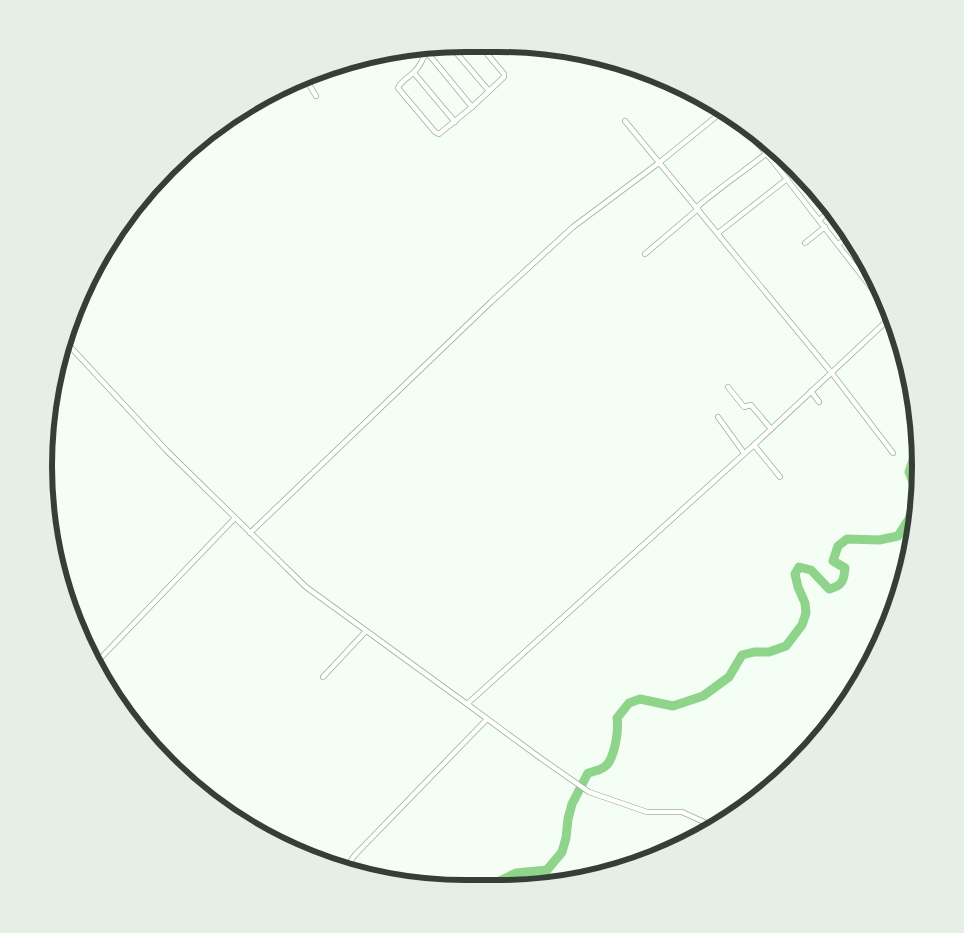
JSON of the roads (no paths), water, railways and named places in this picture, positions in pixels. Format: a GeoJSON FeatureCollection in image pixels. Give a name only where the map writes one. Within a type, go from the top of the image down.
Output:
{"type":"FeatureCollection","features":[{"type":"Feature","properties":{"kind":"street"},"geometry":{"type":"LineString","coordinates":[[456,52],[489,91]]}},
{"type":"Feature","properties":{"kind":"street"},"geometry":{"type":"LineString","coordinates":[[425,55],[414,73],[400,83],[398,88],[437,134],[444,132],[502,80],[504,74],[486,52]]}},
{"type":"Feature","properties":{"kind":"street"},"geometry":{"type":"LineString","coordinates":[[429,54],[472,106]]}},
{"type":"Feature","properties":{"kind":"street"},"geometry":{"type":"LineString","coordinates":[[414,73],[455,122]]}},
{"type":"Feature","properties":{"kind":"street"},"geometry":{"type":"LineString","coordinates":[[309,84],[316,96]]}},
{"type":"Feature","properties":{"kind":"street"},"geometry":{"type":"LineString","coordinates":[[250,533],[491,302],[573,227],[718,116]]}},
{"type":"Feature","properties":{"kind":"street"},"geometry":{"type":"LineString","coordinates":[[626,121],[831,372],[893,453]]}},
{"type":"Feature","properties":{"kind":"street"},"geometry":{"type":"LineString","coordinates":[[765,151],[870,284]]}},
{"type":"Feature","properties":{"kind":"street"},"geometry":{"type":"LineString","coordinates":[[646,254],[730,180],[767,153]]}},
{"type":"Feature","properties":{"kind":"street"},"geometry":{"type":"LineString","coordinates":[[718,233],[787,178]]}},
{"type":"Feature","properties":{"kind":"street"},"geometry":{"type":"LineString","coordinates":[[820,220],[826,214]]}},
{"type":"Feature","properties":{"kind":"street"},"geometry":{"type":"LineString","coordinates":[[805,243],[825,227]]}},
{"type":"Feature","properties":{"kind":"street"},"geometry":{"type":"LineString","coordinates":[[839,244],[844,239]]}},
{"type":"Feature","properties":{"kind":"street"},"geometry":{"type":"LineString","coordinates":[[467,704],[771,429],[886,322]]}},
{"type":"Feature","properties":{"kind":"street"},"geometry":{"type":"LineString","coordinates":[[70,347],[167,452],[306,587],[589,792],[647,812],[682,812],[707,823]]}},
{"type":"Feature","properties":{"kind":"street"},"geometry":{"type":"LineString","coordinates":[[728,387],[744,407],[751,405],[771,429]]}},
{"type":"Feature","properties":{"kind":"street"},"geometry":{"type":"LineString","coordinates":[[810,391],[819,402]]}},
{"type":"Feature","properties":{"kind":"street"},"geometry":{"type":"LineString","coordinates":[[718,417],[744,453]]}},
{"type":"Feature","properties":{"kind":"street"},"geometry":{"type":"LineString","coordinates":[[754,444],[780,478]]}},
{"type":"Feature","properties":{"kind":"street"},"geometry":{"type":"LineString","coordinates":[[99,658],[234,518]]}},
{"type":"Feature","properties":{"kind":"street"},"geometry":{"type":"LineString","coordinates":[[323,677],[366,630]]}},
{"type":"Feature","properties":{"kind":"street"},"geometry":{"type":"LineString","coordinates":[[349,863],[362,848],[487,719]]}},
{"type":"Feature","properties":{"kind":"waterway"},"geometry":{"type":"LineString","coordinates":[[912,463],[909,472],[912,479]]}},
{"type":"Feature","properties":{"kind":"waterway"},"geometry":{"type":"LineString","coordinates":[[502,880],[516,873],[547,870],[562,852],[572,804],[588,773],[603,768],[609,762],[616,741],[617,718],[629,703],[640,699],[673,706],[703,696],[729,677],[742,655],[754,652],[769,652],[786,646],[802,625],[806,613],[805,603],[795,574],[799,567],[811,570],[829,589],[833,588],[842,582],[845,573],[845,568],[833,561],[838,546],[847,539],[879,540],[898,536],[908,520]]}}]}
